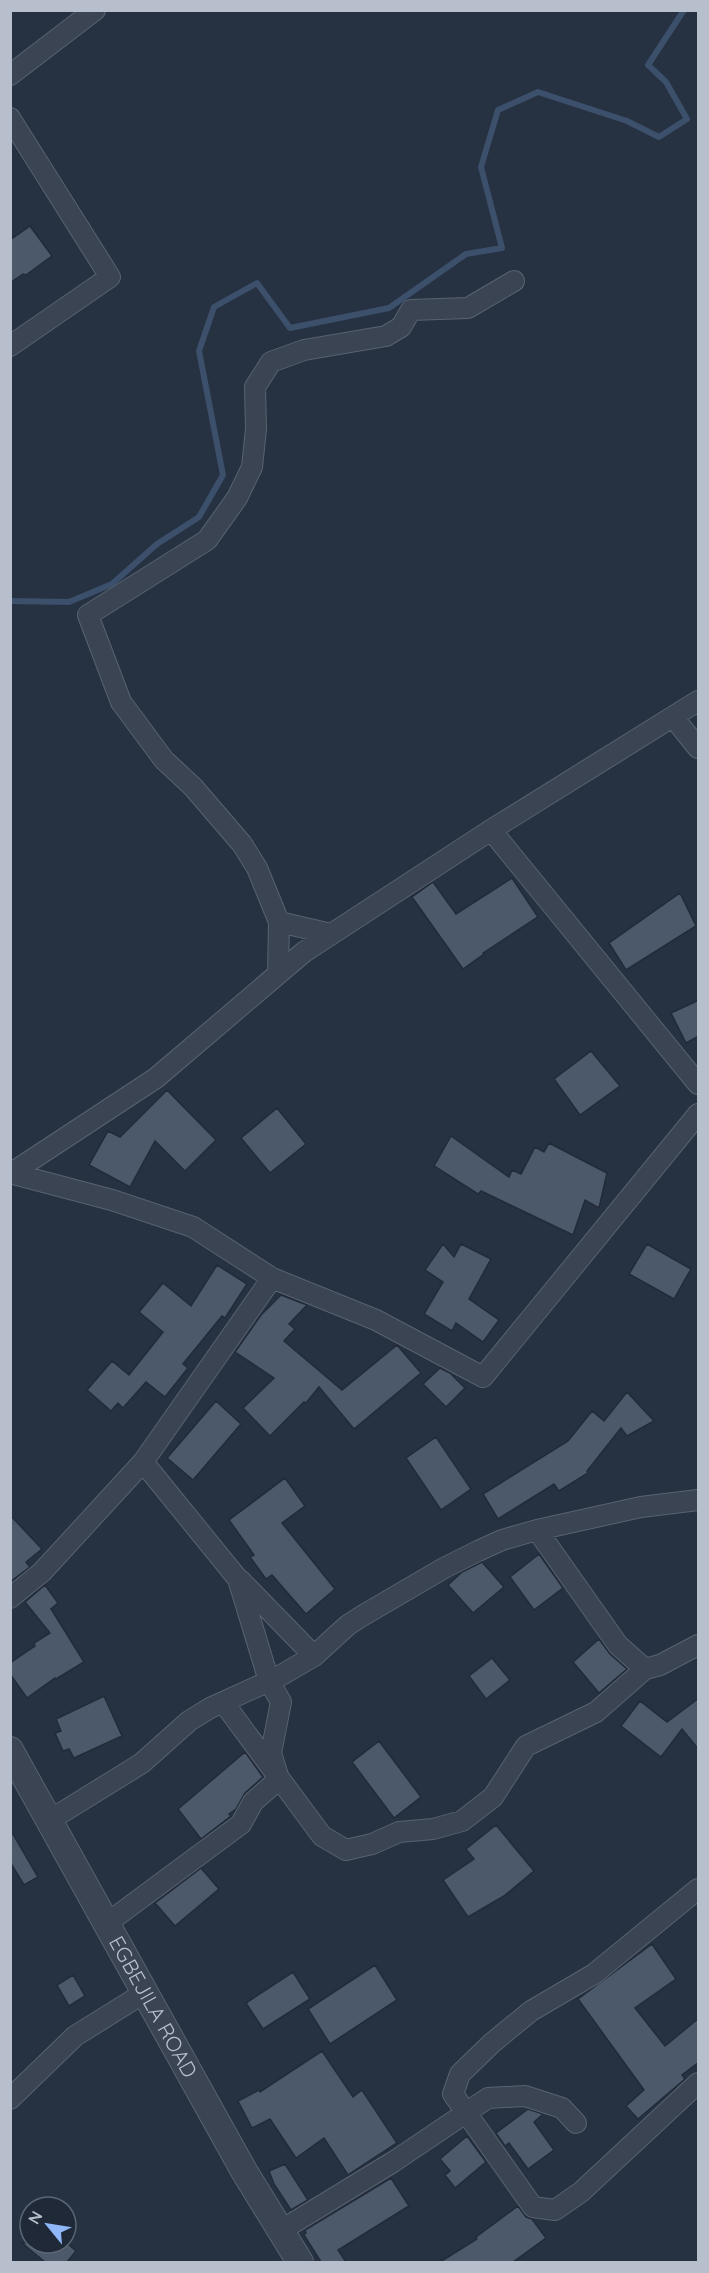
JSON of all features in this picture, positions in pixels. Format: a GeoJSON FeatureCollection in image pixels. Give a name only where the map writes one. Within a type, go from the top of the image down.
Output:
{"type":"FeatureCollection","features":[{"type":"Feature","properties":{"kind":"street"},"geometry":{"type":"LineString","coordinates":[[10,75],[95,10]]}},
{"type":"Feature","properties":{"kind":"street"},"geometry":{"type":"LineString","coordinates":[[10,118],[110,277],[10,346]]}},
{"type":"Feature","properties":{"kind":"street"},"geometry":{"type":"LineString","coordinates":[[278,974],[279,922],[257,868],[242,843],[193,787],[165,760],[120,702],[88,615],[207,540],[237,498],[252,467],[256,429],[255,387],[272,362],[304,350],[386,336],[401,327],[411,310],[468,308],[514,281]]}},
{"type":"Feature","properties":{"kind":"street"},"geometry":{"type":"LineString","coordinates":[[11,1173],[156,1078],[304,952],[491,830],[699,700]]}},
{"type":"Feature","properties":{"kind":"street"},"geometry":{"type":"LineString","coordinates":[[673,717],[699,748]]}},
{"type":"Feature","properties":{"kind":"street"},"geometry":{"type":"LineString","coordinates":[[491,830],[699,1084]]}},
{"type":"Feature","properties":{"kind":"street"},"geometry":{"type":"LineString","coordinates":[[279,922],[332,934]]}},
{"type":"Feature","properties":{"kind":"street"},"geometry":{"type":"LineString","coordinates":[[11,1173],[112,1200],[193,1227],[272,1278],[376,1320],[483,1377],[699,1114]]}},
{"type":"Feature","properties":{"kind":"street"},"geometry":{"type":"LineString","coordinates":[[10,1598],[42,1572],[143,1462],[272,1278]]}},
{"type":"Feature","properties":{"kind":"street"},"geometry":{"type":"LineString","coordinates":[[143,1462],[238,1579],[314,1656]]}},
{"type":"Feature","properties":{"kind":"street"},"geometry":{"type":"LineString","coordinates":[[50,1820],[142,1763],[189,1721],[314,1656],[348,1625],[444,1568],[502,1540],[537,1530],[641,1507],[699,1500]]}},
{"type":"Feature","properties":{"kind":"street"},"geometry":{"type":"LineString","coordinates":[[537,1530],[618,1645],[645,1669]]}},
{"type":"Feature","properties":{"kind":"street"},"geometry":{"type":"LineString","coordinates":[[238,1579],[269,1681],[281,1702],[271,1753],[279,1779]]}},
{"type":"Feature","properties":{"kind":"street"},"geometry":{"type":"LineString","coordinates":[[223,1702],[322,1836],[346,1850],[372,1844],[399,1832],[434,1829],[462,1821],[493,1797],[526,1746],[596,1712],[645,1669],[660,1665],[699,1645]]}},
{"type":"Feature","properties":{"kind":"street","name":"EGBEJILA ROAD"},"geometry":{"type":"LineString","coordinates":[[10,1750],[244,2171],[300,2262]]}},
{"type":"Feature","properties":{"kind":"street"},"geometry":{"type":"LineString","coordinates":[[106,1924],[241,1824],[253,1802],[279,1779]]}},
{"type":"Feature","properties":{"kind":"street"},"geometry":{"type":"LineString","coordinates":[[699,1889],[594,1974],[531,2011],[492,2043],[460,2074],[453,2094],[533,2207],[555,2210],[581,2192],[699,2082]]}},
{"type":"Feature","properties":{"kind":"street"},"geometry":{"type":"LineString","coordinates":[[10,2099],[75,2036],[144,1993]]}},
{"type":"Feature","properties":{"kind":"street"},"geometry":{"type":"LineString","coordinates":[[280,2230],[393,2162],[488,2098],[525,2097],[562,2108],[576,2123]]}},
{"type":"Feature","properties":{"kind":"building"},"geometry":{"type":"Polygon","coordinates":[[[30,226],[52,256],[26,275],[23,274],[10,283],[10,240],[30,226]]]}},
{"type":"Feature","properties":{"kind":"building"},"geometry":{"type":"Polygon","coordinates":[[[512,878],[538,917],[463,969],[412,897],[433,882],[456,914],[512,878]]]}},
{"type":"Feature","properties":{"kind":"building"},"geometry":{"type":"Polygon","coordinates":[[[680,893],[696,926],[626,970],[609,943],[680,893]]]}},
{"type":"Feature","properties":{"kind":"building"},"geometry":{"type":"Polygon","coordinates":[[[699,1000],[699,1036],[686,1043],[671,1013],[699,1000]]]}},
{"type":"Feature","properties":{"kind":"building"},"geometry":{"type":"Polygon","coordinates":[[[591,1051],[620,1086],[580,1115],[554,1079],[591,1051]]]}},
{"type":"Feature","properties":{"kind":"building"},"geometry":{"type":"Polygon","coordinates":[[[167,1090],[216,1140],[185,1171],[155,1141],[130,1187],[89,1165],[108,1131],[120,1137],[167,1090]]]}},
{"type":"Feature","properties":{"kind":"building"},"geometry":{"type":"Polygon","coordinates":[[[277,1108],[306,1144],[270,1173],[241,1138],[277,1108]]]}},
{"type":"Feature","properties":{"kind":"building"},"geometry":{"type":"Polygon","coordinates":[[[451,1136],[509,1177],[512,1170],[521,1174],[535,1147],[544,1152],[549,1143],[607,1173],[599,1208],[585,1200],[573,1235],[481,1191],[478,1194],[434,1166],[451,1136]]]}},
{"type":"Feature","properties":{"kind":"building"},"geometry":{"type":"Polygon","coordinates":[[[443,1244],[454,1257],[461,1244],[491,1259],[469,1299],[499,1320],[483,1342],[456,1323],[452,1331],[424,1314],[443,1282],[425,1270],[443,1244]]]}},
{"type":"Feature","properties":{"kind":"building"},"geometry":{"type":"Polygon","coordinates":[[[647,1244],[691,1269],[674,1299],[629,1274],[647,1244]]]}},
{"type":"Feature","properties":{"kind":"building"},"geometry":{"type":"Polygon","coordinates":[[[217,1265],[247,1284],[225,1318],[222,1316],[183,1364],[188,1368],[165,1397],[146,1382],[123,1408],[118,1403],[111,1411],[87,1390],[112,1361],[129,1375],[163,1332],[139,1312],[163,1283],[191,1306],[217,1265]]]}},
{"type":"Feature","properties":{"kind":"building"},"geometry":{"type":"Polygon","coordinates":[[[281,1295],[307,1305],[289,1324],[295,1329],[284,1341],[342,1390],[397,1345],[421,1373],[354,1429],[319,1387],[306,1403],[304,1402],[270,1436],[243,1408],[274,1378],[235,1352],[261,1315],[281,1295]]]}},
{"type":"Feature","properties":{"kind":"building"},"geometry":{"type":"Polygon","coordinates":[[[440,1368],[450,1373],[465,1388],[446,1407],[423,1384],[440,1368]]]}},
{"type":"Feature","properties":{"kind":"building"},"geometry":{"type":"Polygon","coordinates":[[[627,1392],[654,1421],[627,1436],[621,1428],[587,1471],[588,1473],[559,1491],[554,1484],[498,1519],[483,1494],[568,1441],[592,1411],[604,1421],[627,1392]]]}},
{"type":"Feature","properties":{"kind":"building"},"geometry":{"type":"Polygon","coordinates":[[[216,1401],[241,1424],[193,1480],[167,1458],[216,1401]]]}},
{"type":"Feature","properties":{"kind":"building"},"geometry":{"type":"Polygon","coordinates":[[[436,1437],[471,1489],[441,1510],[406,1458],[436,1437]]]}},
{"type":"Feature","properties":{"kind":"building"},"geometry":{"type":"Polygon","coordinates":[[[285,1478],[305,1506],[282,1523],[335,1589],[306,1614],[272,1575],[266,1579],[250,1557],[254,1555],[229,1520],[285,1478]]]}},
{"type":"Feature","properties":{"kind":"building"},"geometry":{"type":"Polygon","coordinates":[[[10,1515],[42,1549],[26,1562],[30,1567],[10,1582],[10,1515]]]}},
{"type":"Feature","properties":{"kind":"building"},"geometry":{"type":"Polygon","coordinates":[[[539,1554],[563,1588],[534,1610],[510,1577],[539,1554]]]}},
{"type":"Feature","properties":{"kind":"building"},"geometry":{"type":"Polygon","coordinates":[[[482,1562],[504,1587],[473,1613],[448,1585],[462,1572],[482,1562]]]}},
{"type":"Feature","properties":{"kind":"building"},"geometry":{"type":"Polygon","coordinates":[[[45,1585],[58,1603],[51,1609],[84,1662],[55,1678],[27,1698],[10,1674],[10,1663],[50,1633],[25,1602],[45,1585]]]}},
{"type":"Feature","properties":{"kind":"building"},"geometry":{"type":"Polygon","coordinates":[[[599,1639],[610,1654],[627,1669],[599,1693],[573,1662],[599,1639]]]}},
{"type":"Feature","properties":{"kind":"building"},"geometry":{"type":"Polygon","coordinates":[[[492,1658],[510,1680],[486,1699],[469,1676],[492,1658]]]}},
{"type":"Feature","properties":{"kind":"building"},"geometry":{"type":"Polygon","coordinates":[[[104,1696],[122,1736],[74,1758],[69,1749],[63,1751],[55,1733],[61,1731],[56,1719],[104,1696]]]}},
{"type":"Feature","properties":{"kind":"building"},"geometry":{"type":"Polygon","coordinates":[[[699,1698],[699,1750],[682,1729],[661,1757],[621,1726],[640,1701],[667,1722],[699,1698]]]}},
{"type":"Feature","properties":{"kind":"building"},"geometry":{"type":"Polygon","coordinates":[[[379,1741],[421,1797],[394,1818],[352,1762],[379,1741]]]}},
{"type":"Feature","properties":{"kind":"building"},"geometry":{"type":"Polygon","coordinates":[[[245,1752],[263,1777],[245,1793],[236,1809],[229,1814],[231,1816],[201,1839],[178,1809],[245,1752]]]}},
{"type":"Feature","properties":{"kind":"building"},"geometry":{"type":"Polygon","coordinates":[[[496,1825],[534,1871],[504,1896],[468,1917],[443,1880],[474,1859],[466,1849],[496,1825]]]}},
{"type":"Feature","properties":{"kind":"building"},"geometry":{"type":"Polygon","coordinates":[[[10,1829],[38,1877],[24,1885],[10,1862],[10,1829]]]}},
{"type":"Feature","properties":{"kind":"building"},"geometry":{"type":"Polygon","coordinates":[[[201,1868],[219,1889],[175,1926],[155,1903],[201,1868]]]}},
{"type":"Feature","properties":{"kind":"building"},"geometry":{"type":"Polygon","coordinates":[[[652,1944],[676,1979],[635,2008],[665,2046],[699,2018],[699,2062],[682,2075],[685,2079],[638,2119],[626,2106],[644,2090],[578,1999],[652,1944]]]}},
{"type":"Feature","properties":{"kind":"building"},"geometry":{"type":"Polygon","coordinates":[[[375,1965],[397,2000],[330,2044],[308,2009],[375,1965]]]}},
{"type":"Feature","properties":{"kind":"building"},"geometry":{"type":"Polygon","coordinates":[[[293,1972],[310,1999],[263,2029],[246,2003],[293,1972]]]}},
{"type":"Feature","properties":{"kind":"building"},"geometry":{"type":"Polygon","coordinates":[[[73,1975],[85,1996],[69,2006],[57,1985],[73,1975]]]}},
{"type":"Feature","properties":{"kind":"building"},"geometry":{"type":"Polygon","coordinates":[[[322,2051],[353,2097],[362,2090],[397,2143],[348,2175],[324,2138],[296,2158],[270,2119],[252,2128],[238,2101],[259,2090],[260,2092],[322,2051]]]}},
{"type":"Feature","properties":{"kind":"building"},"geometry":{"type":"Polygon","coordinates":[[[528,2109],[543,2114],[534,2122],[554,2150],[528,2169],[509,2143],[505,2146],[496,2133],[528,2109]]]}},
{"type":"Feature","properties":{"kind":"building"},"geometry":{"type":"Polygon","coordinates":[[[467,2136],[486,2162],[455,2188],[445,2175],[450,2171],[440,2159],[467,2136]]]}},
{"type":"Feature","properties":{"kind":"building"},"geometry":{"type":"Polygon","coordinates":[[[285,2164],[308,2200],[291,2210],[274,2184],[269,2171],[285,2164]]]}},
{"type":"Feature","properties":{"kind":"building"},"geometry":{"type":"Polygon","coordinates":[[[391,2178],[409,2206],[338,2250],[346,2262],[321,2262],[304,2235],[305,2230],[391,2178]]]}},
{"type":"Feature","properties":{"kind":"building"},"geometry":{"type":"Polygon","coordinates":[[[518,2206],[526,2217],[532,2219],[546,2238],[513,2262],[440,2262],[477,2239],[476,2237],[518,2206]]]}},
{"type":"Feature","properties":{"kind":"building"},"geometry":{"type":"Polygon","coordinates":[[[37,2255],[73,2255],[67,2262],[45,2262],[37,2255]]]}},
{"type":"Feature","properties":{"kind":"waterway"},"geometry":{"type":"LineString","coordinates":[[10,601],[69,602],[112,584],[157,544],[199,517],[223,475],[199,351],[214,307],[257,283],[290,328],[389,308],[466,254],[502,248],[481,167],[498,110],[538,92],[627,121],[659,137],[687,119],[666,82],[648,65],[684,10]]}}]}
